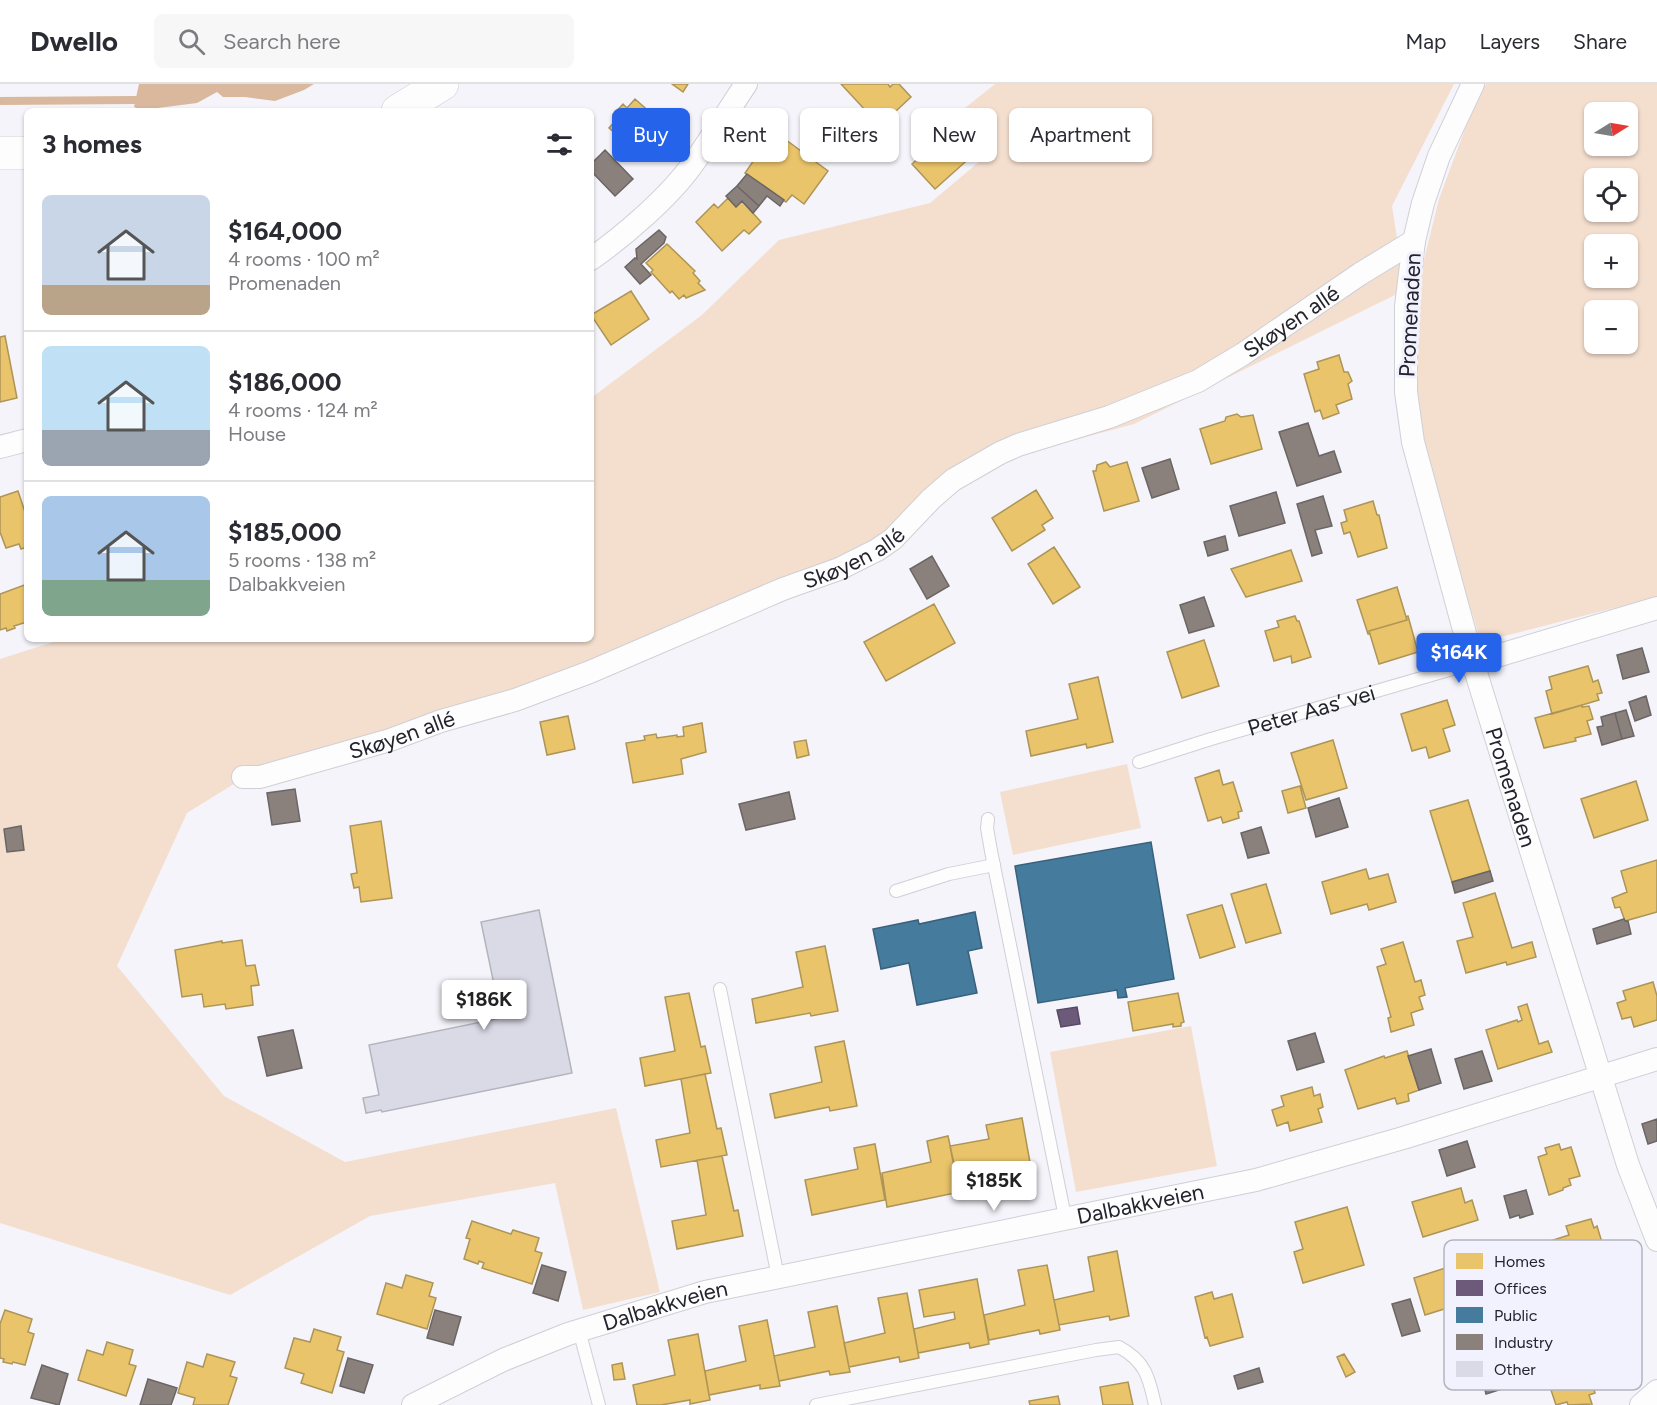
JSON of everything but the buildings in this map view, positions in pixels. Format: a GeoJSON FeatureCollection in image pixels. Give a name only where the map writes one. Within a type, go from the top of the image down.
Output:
{"type":"FeatureCollection","features":[{"type":"Feature","properties":{"kind":"main road"},"geometry":{"type":"LineString","coordinates":[[403,108],[442,84]]}},
{"type":"Feature","properties":{"kind":"main road"},"geometry":{"type":"LineString","coordinates":[[0,153],[24,153]]}},
{"type":"Feature","properties":{"kind":"street"},"geometry":{"type":"LineString","coordinates":[[594,257],[637,221],[676,184],[692,165],[746,84]]}},
{"type":"Feature","properties":{"kind":"street","name":"Promenaden"},"geometry":{"type":"LineString","coordinates":[[1473,84],[1439,156],[1423,203],[1414,241],[1406,306],[1408,412],[1420,474],[1473,663],[1628,1165],[1657,1240]]}},
{"type":"Feature","properties":{"kind":"street","name":"Skøyen allé"},"geometry":{"type":"LineString","coordinates":[[243,777],[260,777],[390,740],[514,700],[590,672],[783,589],[839,569],[877,550],[893,539],[953,480],[1000,453],[1018,445],[1109,417],[1198,381],[1243,354],[1360,274],[1414,241]]}},
{"type":"Feature","properties":{"kind":"street"},"geometry":{"type":"LineString","coordinates":[[0,447],[24,441]]}},
{"type":"Feature","properties":{"kind":"street","name":"Peter Aas’ vei"},"geometry":{"type":"LineString","coordinates":[[1473,663],[1657,608]]}},
{"type":"Feature","properties":{"kind":"street","name":"Dalbakkveien"},"geometry":{"type":"LineString","coordinates":[[412,1405],[503,1360],[579,1330],[705,1292],[1256,1180],[1403,1138],[1657,1059]]}},
{"type":"Feature","properties":{"kind":"street"},"geometry":{"type":"LineString","coordinates":[[1641,1405],[1657,1391]]}},
{"type":"Feature","properties":{"kind":"lane","name":"Peter Aas’ vei"},"geometry":{"type":"LineString","coordinates":[[1139,762],[1473,663]]}},
{"type":"Feature","properties":{"kind":"lane"},"geometry":{"type":"LineString","coordinates":[[988,819],[987,828],[994,865],[1065,1217]]}},
{"type":"Feature","properties":{"kind":"lane"},"geometry":{"type":"LineString","coordinates":[[896,891],[949,874],[994,865]]}},
{"type":"Feature","properties":{"kind":"lane"},"geometry":{"type":"LineString","coordinates":[[720,989],[778,1277]]}},
{"type":"Feature","properties":{"kind":"lane","name":"Dalbakkveien"},"geometry":{"type":"LineString","coordinates":[[579,1330],[599,1405]]}},
{"type":"Feature","properties":{"kind":"lane"},"geometry":{"type":"LineString","coordinates":[[816,1405],[1119,1347],[1140,1362],[1155,1405]]}},
{"type":"Feature","properties":{"kind":"shaded area"},"geometry":{"type":"Polygon","coordinates":[[[139,84],[314,84],[275,101],[223,97],[217,92],[197,103],[158,108],[134,107],[139,84]]]}},
{"type":"Feature","properties":{"kind":"shaded area"},"geometry":{"type":"Polygon","coordinates":[[[995,84],[1454,84],[1392,206],[1405,290],[1134,424],[974,467],[892,542],[599,668],[245,777],[187,813],[117,966],[224,1096],[345,1162],[616,1108],[660,1292],[583,1310],[555,1183],[370,1216],[230,1295],[0,1223],[0,659],[54,642],[594,642],[594,396],[702,315],[779,240],[930,203],[979,162],[997,162],[997,108],[965,108],[995,84]]]}},
{"type":"Feature","properties":{"kind":"shaded area"},"geometry":{"type":"Polygon","coordinates":[[[1486,84],[1657,84],[1657,597],[1481,642],[1435,495],[1415,408],[1414,360],[1421,288],[1420,276],[1439,199],[1475,102],[1486,84]]]}},
{"type":"Feature","properties":{"kind":"shaded area"},"geometry":{"type":"Polygon","coordinates":[[[1127,764],[1141,828],[1013,855],[1000,792],[1127,764]]]}},
{"type":"Feature","properties":{"kind":"shaded area"},"geometry":{"type":"Polygon","coordinates":[[[1191,1026],[1217,1166],[1076,1192],[1050,1052],[1191,1026]]]}},
{"type":"Feature","properties":{"kind":"waterway"},"geometry":{"type":"LineString","coordinates":[[0,101],[135,100]]}}]}
